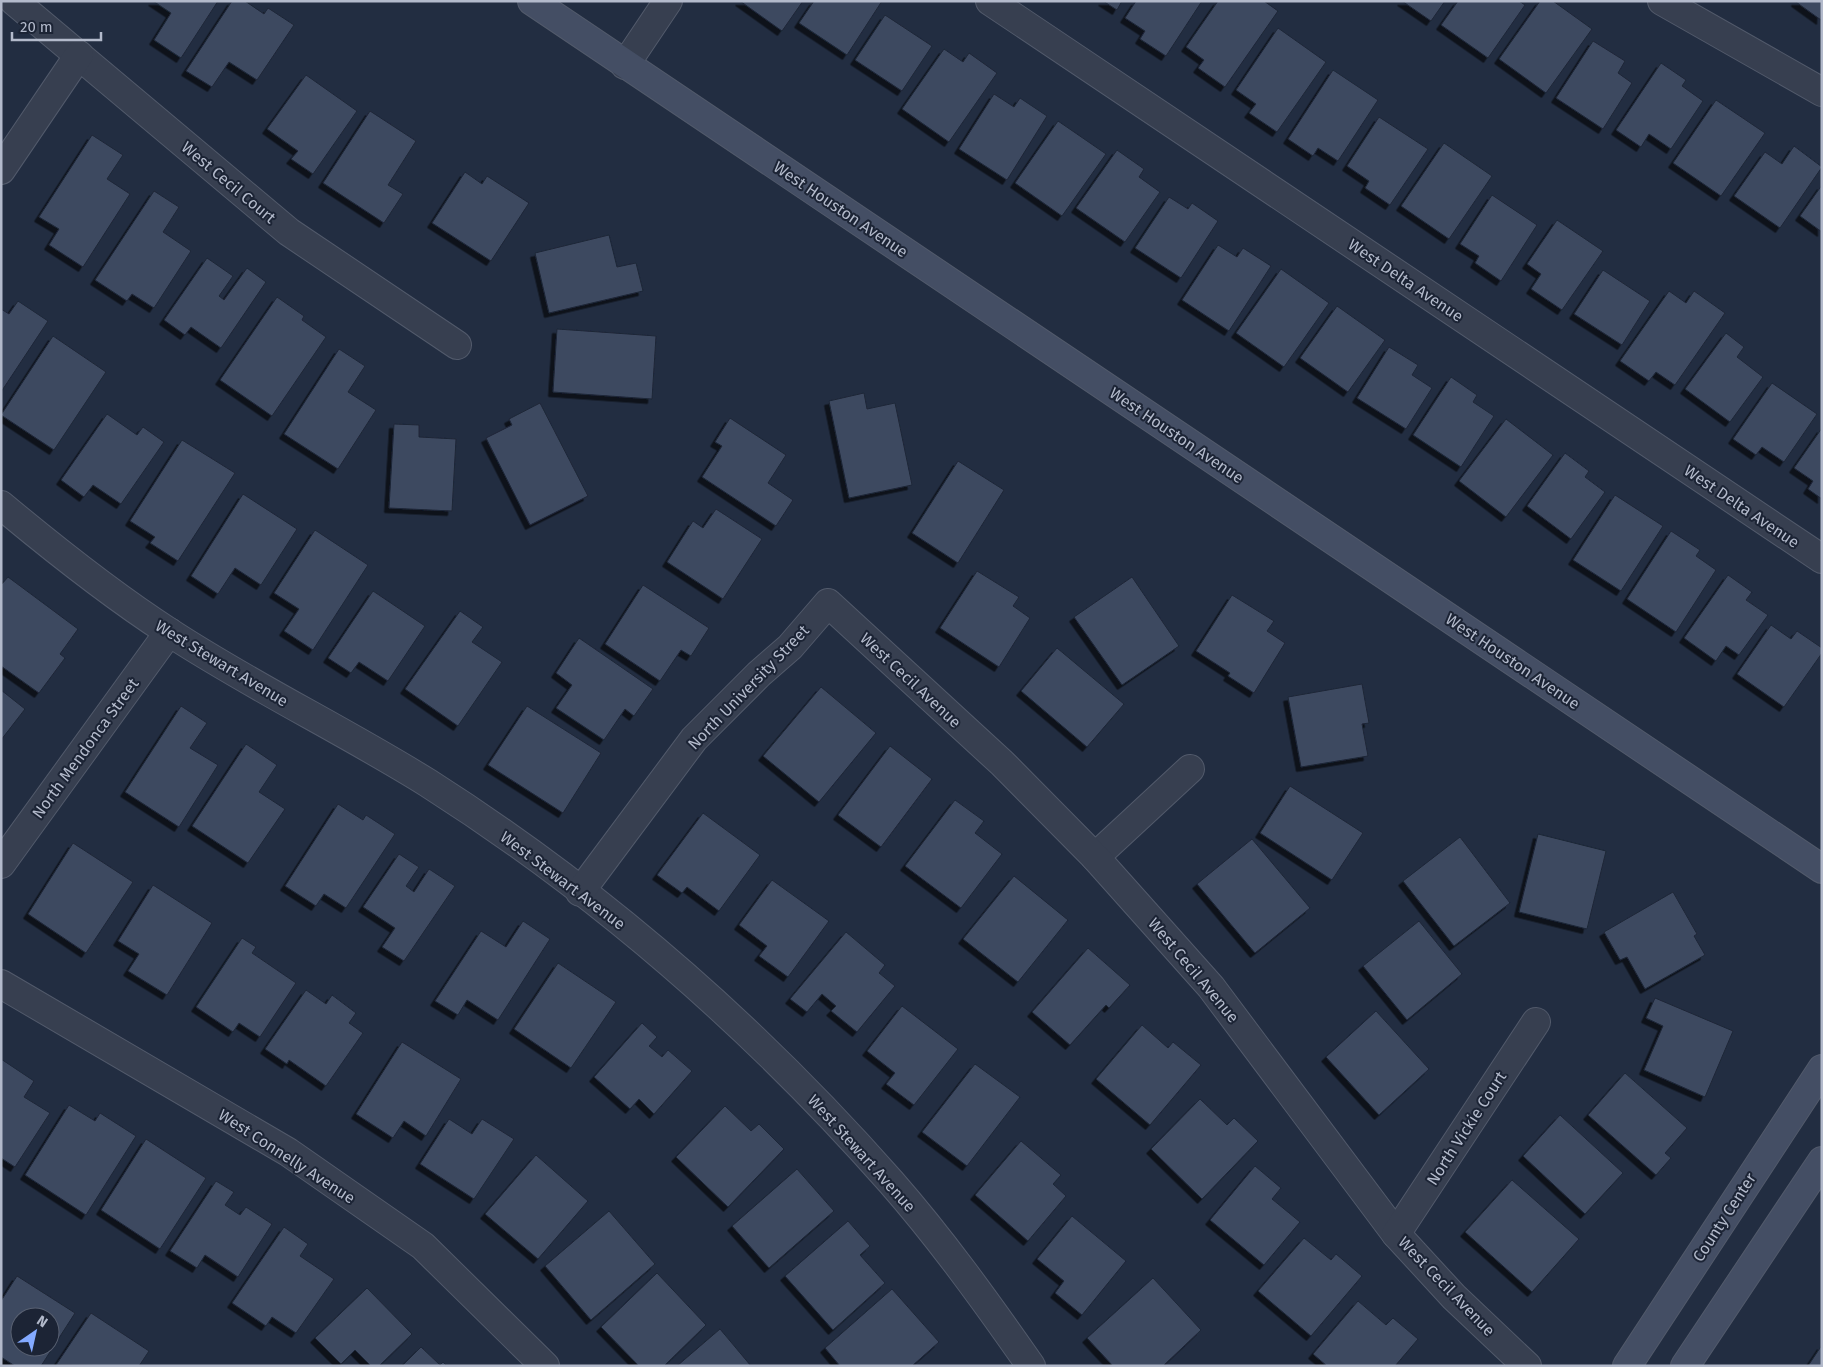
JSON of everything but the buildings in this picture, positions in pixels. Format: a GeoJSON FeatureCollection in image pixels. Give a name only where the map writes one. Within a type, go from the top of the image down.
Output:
{"type":"FeatureCollection","features":[{"type":"Feature","properties":{"kind":"main road","name":"West Houston Avenue"},"geometry":{"type":"LineString","coordinates":[[532,1],[1822,869]]}},
{"type":"Feature","properties":{"kind":"main road","name":"County Center"},"geometry":{"type":"LineString","coordinates":[[1627,1366],[1822,1069]]}},
{"type":"Feature","properties":{"kind":"main road"},"geometry":{"type":"LineString","coordinates":[[1685,1366],[1822,1161]]}},
{"type":"Feature","properties":{"kind":"street","name":"West Cecil Court"},"geometry":{"type":"LineString","coordinates":[[14,1],[289,232],[457,345]]}},
{"type":"Feature","properties":{"kind":"street"},"geometry":{"type":"LineString","coordinates":[[625,65],[668,1]]}},
{"type":"Feature","properties":{"kind":"street","name":"West Delta Avenue"},"geometry":{"type":"LineString","coordinates":[[990,1],[1822,559]]}},
{"type":"Feature","properties":{"kind":"street"},"geometry":{"type":"LineString","coordinates":[[1662,1],[1822,92]]}},
{"type":"Feature","properties":{"kind":"street"},"geometry":{"type":"LineString","coordinates":[[1,170],[79,55]]}},
{"type":"Feature","properties":{"kind":"street","name":"West Stewart Avenue"},"geometry":{"type":"LineString","coordinates":[[1,505],[101,585],[169,632],[427,783],[505,836],[656,951],[729,1014],[812,1097],[892,1184],[957,1264],[1031,1366]]}},
{"type":"Feature","properties":{"kind":"street","name":"West Cecil Avenue"},"geometry":{"type":"LineString","coordinates":[[828,603],[1002,763],[1095,857],[1211,987],[1396,1234],[1454,1297],[1527,1366]]}},
{"type":"Feature","properties":{"kind":"street","name":"North University Street"},"geometry":{"type":"LineString","coordinates":[[580,892],[694,739],[759,674],[790,647],[828,603]]}},
{"type":"Feature","properties":{"kind":"street","name":"North Mendonca Street"},"geometry":{"type":"LineString","coordinates":[[1,864],[169,632]]}},
{"type":"Feature","properties":{"kind":"street"},"geometry":{"type":"LineString","coordinates":[[1095,857],[1190,769]]}},
{"type":"Feature","properties":{"kind":"street","name":"West Connelly Avenue"},"geometry":{"type":"LineString","coordinates":[[1,984],[288,1152],[424,1246],[545,1366]]}},
{"type":"Feature","properties":{"kind":"street","name":"North Vickie Court"},"geometry":{"type":"LineString","coordinates":[[1396,1234],[1536,1022]]}}]}
